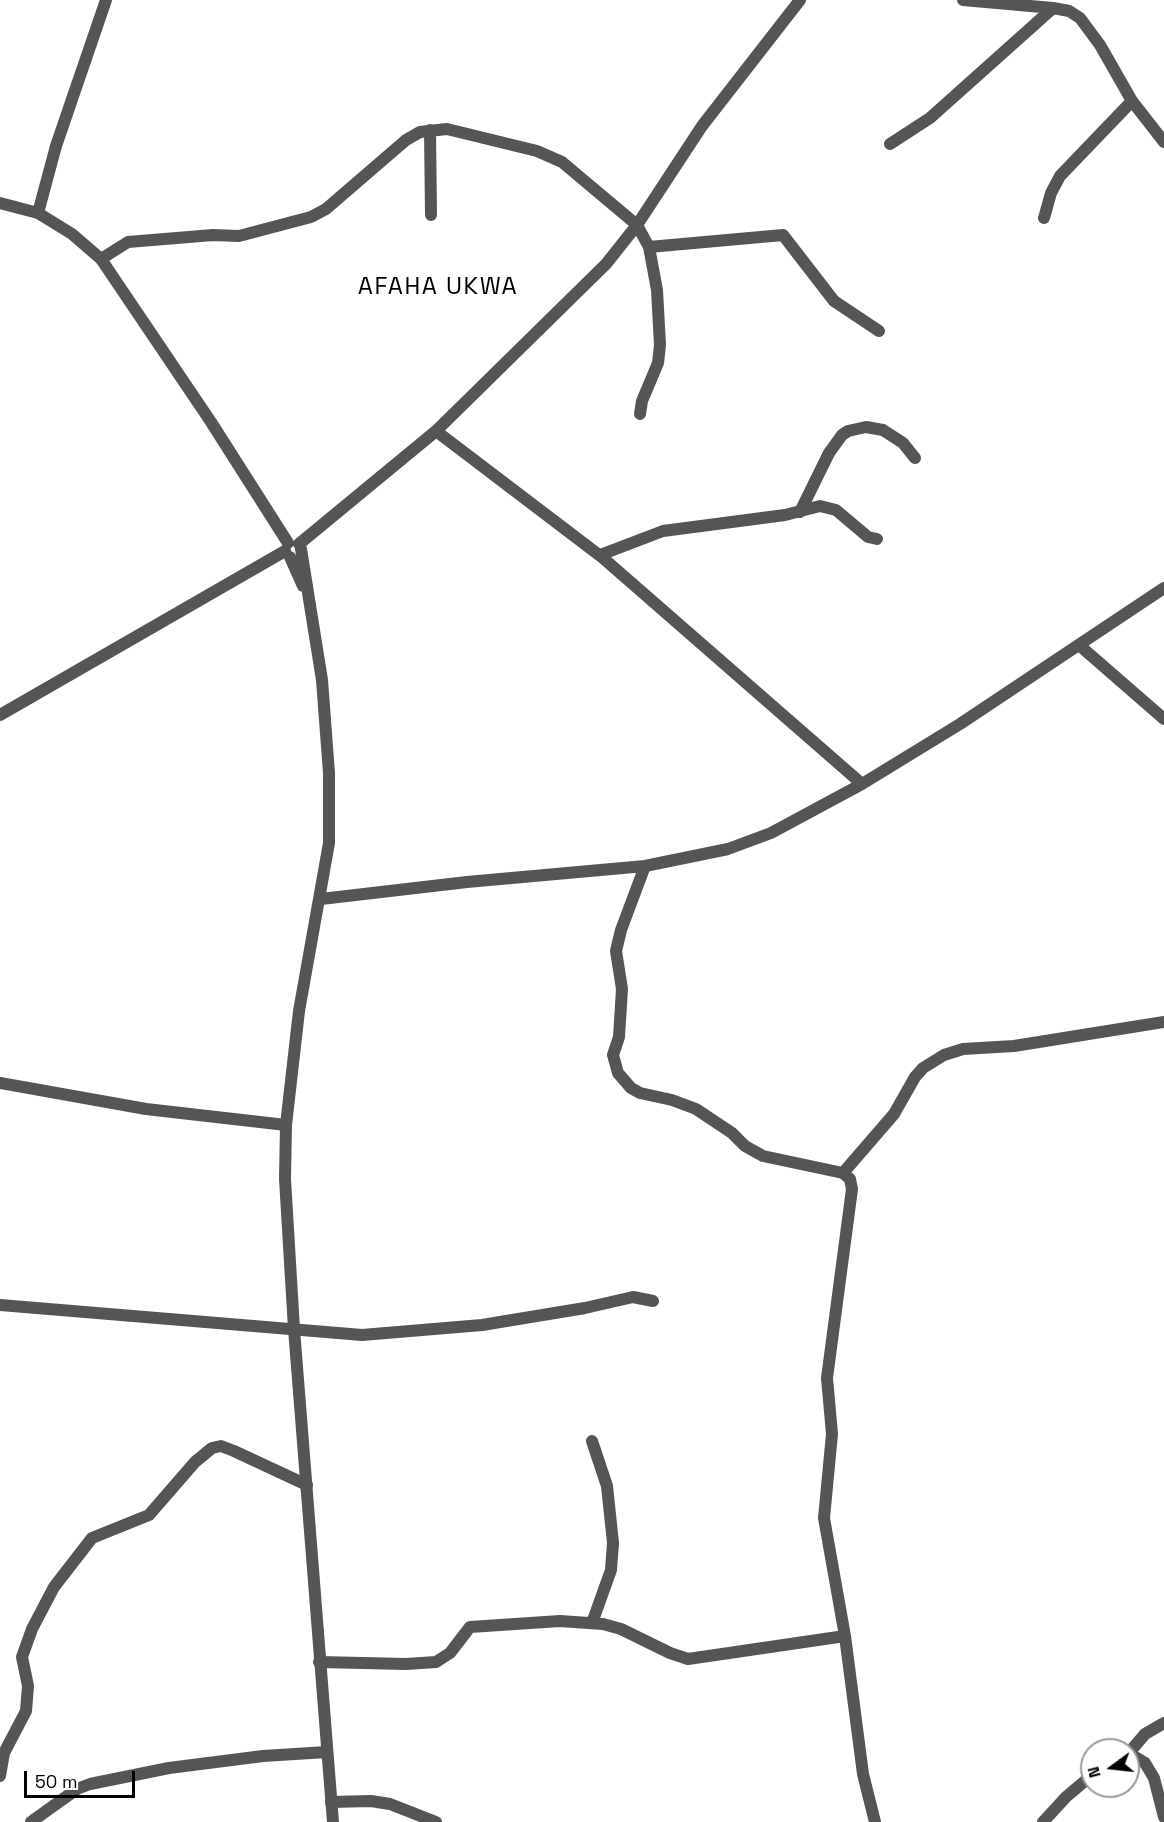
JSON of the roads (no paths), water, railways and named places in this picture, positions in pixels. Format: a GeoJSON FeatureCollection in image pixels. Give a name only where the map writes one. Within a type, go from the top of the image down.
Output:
{"type":"FeatureCollection","features":[{"type":"Feature","properties":{"kind":"street"},"geometry":{"type":"LineString","coordinates":[[38,213],[56,146],[106,0]]}},
{"type":"Feature","properties":{"kind":"street"},"geometry":{"type":"LineString","coordinates":[[0,715],[293,549],[436,431],[569,303],[606,264],[637,225],[702,126],[800,0]]}},
{"type":"Feature","properties":{"kind":"street"},"geometry":{"type":"LineString","coordinates":[[963,0],[1053,8],[1069,11],[1080,18],[1100,45],[1132,101],[1164,142]]}},
{"type":"Feature","properties":{"kind":"street"},"geometry":{"type":"LineString","coordinates":[[890,144],[930,117],[1053,8]]}},
{"type":"Feature","properties":{"kind":"street"},"geometry":{"type":"LineString","coordinates":[[1044,218],[1051,193],[1060,176],[1132,101]]}},
{"type":"Feature","properties":{"kind":"street"},"geometry":{"type":"LineString","coordinates":[[101,259],[128,242],[213,235],[239,236],[311,217],[326,209],[406,140],[420,132],[447,129],[537,151],[562,162],[637,225],[649,248],[657,290],[660,345],[658,363],[640,414]]}},
{"type":"Feature","properties":{"kind":"street"},"geometry":{"type":"LineString","coordinates":[[430,130],[431,215]]}},
{"type":"Feature","properties":{"kind":"street"},"geometry":{"type":"LineString","coordinates":[[0,203],[38,213],[72,234],[101,259],[293,549],[312,605],[329,773],[329,843],[321,899],[299,1011],[286,1125],[285,1179],[294,1329],[333,1822]]}},
{"type":"Feature","properties":{"kind":"street"},"geometry":{"type":"LineString","coordinates":[[649,248],[783,235],[834,301],[879,332]]}},
{"type":"Feature","properties":{"kind":"street"},"geometry":{"type":"LineString","coordinates":[[800,512],[829,453],[842,435],[849,431],[866,427],[883,430],[903,443],[915,458]]}},
{"type":"Feature","properties":{"kind":"street"},"geometry":{"type":"LineString","coordinates":[[436,431],[600,555],[862,784]]}},
{"type":"Feature","properties":{"kind":"street"},"geometry":{"type":"LineString","coordinates":[[600,555],[663,531],[800,512],[820,506],[832,507],[868,537],[877,539]]}},
{"type":"Feature","properties":{"kind":"street"},"geometry":{"type":"LineString","coordinates":[[321,899],[467,882],[645,866],[728,849],[771,833],[862,784],[960,724],[1164,588]]}},
{"type":"Feature","properties":{"kind":"street"},"geometry":{"type":"LineString","coordinates":[[1079,645],[1164,719]]}},
{"type":"Feature","properties":{"kind":"street"},"geometry":{"type":"LineString","coordinates":[[645,866],[621,930],[616,951],[622,988],[619,1037],[613,1055],[618,1073],[631,1088],[640,1093],[672,1100],[696,1109],[732,1133],[745,1146],[763,1156],[843,1173],[850,1179],[852,1189],[827,1378],[832,1434],[824,1500],[828,1548],[845,1636],[863,1774],[875,1822]]}},
{"type":"Feature","properties":{"kind":"street"},"geometry":{"type":"LineString","coordinates":[[843,1173],[894,1114],[915,1077],[923,1068],[944,1055],[963,1049],[1014,1046],[1164,1022]]}},
{"type":"Feature","properties":{"kind":"street"},"geometry":{"type":"LineString","coordinates":[[0,1083],[157,1111],[286,1125]]}},
{"type":"Feature","properties":{"kind":"street"},"geometry":{"type":"LineString","coordinates":[[0,1305],[335,1334],[391,1334],[482,1326],[633,1297],[653,1301]]}},
{"type":"Feature","properties":{"kind":"street"},"geometry":{"type":"LineString","coordinates":[[592,1441],[607,1486],[613,1543],[611,1570],[592,1623]]}},
{"type":"Feature","properties":{"kind":"street"},"geometry":{"type":"LineString","coordinates":[[0,1776],[4,1753],[26,1711],[28,1686],[22,1657],[38,1612],[54,1587],[92,1538],[149,1515],[195,1462],[212,1448],[221,1446],[234,1451],[307,1485]]}},
{"type":"Feature","properties":{"kind":"street"},"geometry":{"type":"LineString","coordinates":[[320,1662],[406,1664],[436,1662],[450,1653],[470,1627],[478,1625],[560,1621],[592,1623],[621,1629],[670,1653],[688,1659],[845,1636]]}},
{"type":"Feature","properties":{"kind":"street"},"geometry":{"type":"LineString","coordinates":[[1140,1741],[1146,1734],[1164,1723]]}},
{"type":"Feature","properties":{"kind":"street"},"geometry":{"type":"LineString","coordinates":[[31,1822],[77,1789],[90,1784],[169,1768],[263,1756],[327,1752]]}},
{"type":"Feature","properties":{"kind":"street"},"geometry":{"type":"LineString","coordinates":[[1140,1760],[1145,1763],[1154,1779],[1164,1817]]}},
{"type":"Feature","properties":{"kind":"street"},"geometry":{"type":"LineString","coordinates":[[1043,1822],[1080,1785]]}},
{"type":"Feature","properties":{"kind":"street"},"geometry":{"type":"LineString","coordinates":[[331,1802],[371,1801],[390,1804],[436,1822]]}},
{"type":"Feature","properties":{"kind":"district","name":"AFAHA UKWA"},"geometry":{"type":"Point","coordinates":[438,287]}}]}
